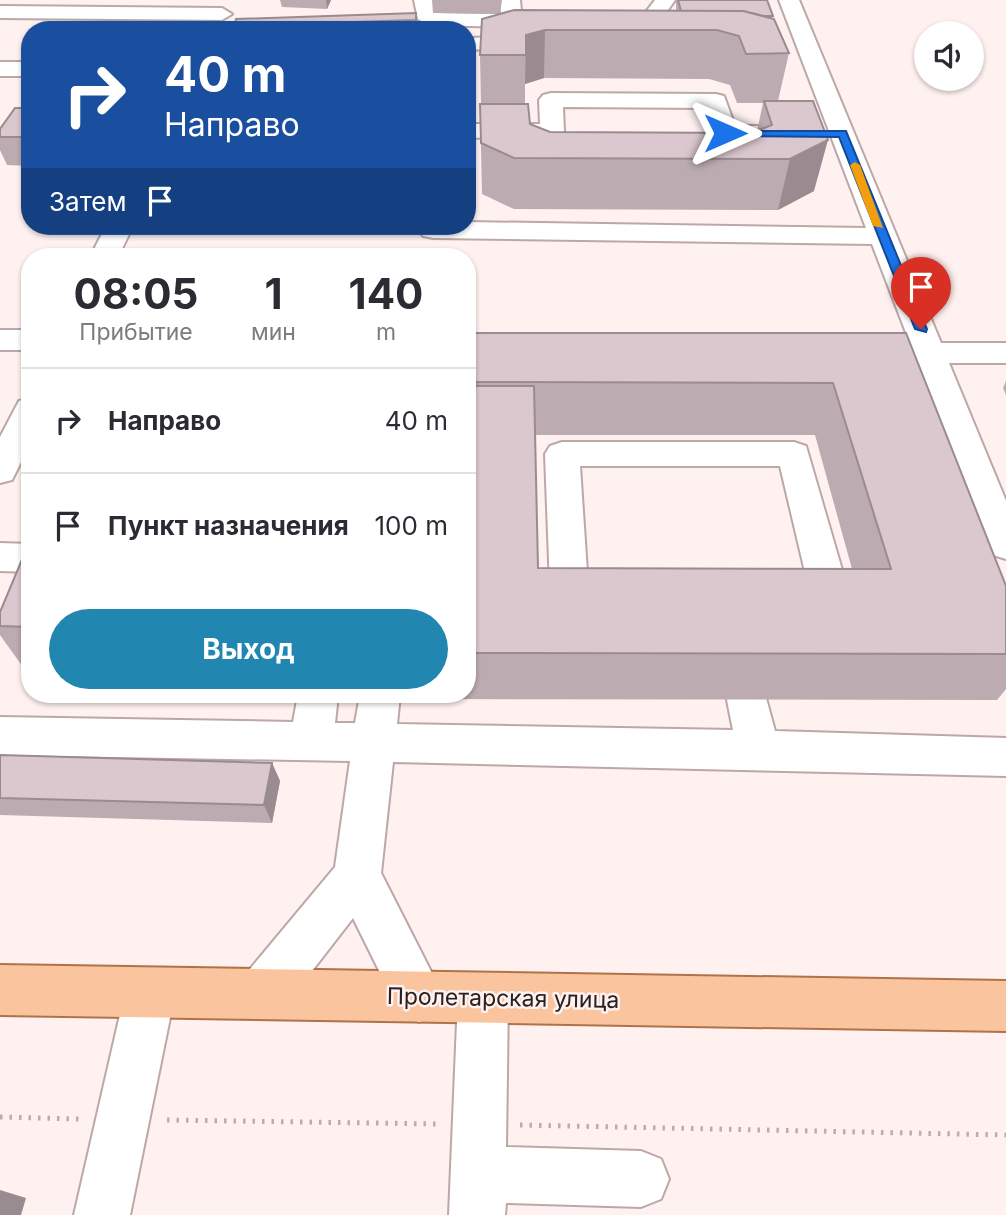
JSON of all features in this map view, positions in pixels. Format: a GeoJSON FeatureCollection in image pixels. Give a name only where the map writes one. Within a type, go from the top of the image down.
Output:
{"type":"FeatureCollection","features":[{"type":"Feature","properties":{"kind":"main road","name":"Пролетарская улица"},"geometry":{"type":"LineString","coordinates":[[0,990],[1006,1006]]}},
{"type":"Feature","properties":{"kind":"street"},"geometry":{"type":"LineString","coordinates":[[424,0],[428,19],[512,21],[553,42]]}},
{"type":"Feature","properties":{"kind":"street"},"geometry":{"type":"LineString","coordinates":[[634,42],[665,0]]}},
{"type":"Feature","properties":{"kind":"street"},"geometry":{"type":"LineString","coordinates":[[789,0],[794,43],[843,134],[1003,527]]}},
{"type":"Feature","properties":{"kind":"street"},"geometry":{"type":"LineString","coordinates":[[0,12],[222,14]]}},
{"type":"Feature","properties":{"kind":"street"},"geometry":{"type":"LineString","coordinates":[[476,39],[512,21]]}},
{"type":"Feature","properties":{"kind":"street"},"geometry":{"type":"LineString","coordinates":[[607,42],[661,42]]}},
{"type":"Feature","properties":{"kind":"street"},"geometry":{"type":"LineString","coordinates":[[0,69],[21,69]]}},
{"type":"Feature","properties":{"kind":"street"},"geometry":{"type":"LineString","coordinates":[[476,132],[553,141],[551,100],[716,101],[733,161]]}},
{"type":"Feature","properties":{"kind":"street"},"geometry":{"type":"LineString","coordinates":[[725,133],[843,134]]}},
{"type":"Feature","properties":{"kind":"street"},"geometry":{"type":"LineString","coordinates":[[476,229],[883,236]]}},
{"type":"Feature","properties":{"kind":"street"},"geometry":{"type":"LineString","coordinates":[[0,340],[21,340]]}},
{"type":"Feature","properties":{"kind":"street"},"geometry":{"type":"LineString","coordinates":[[875,353],[1006,353]]}},
{"type":"Feature","properties":{"kind":"street"},"geometry":{"type":"LineString","coordinates":[[0,471],[21,428]]}},
{"type":"Feature","properties":{"kind":"street"},"geometry":{"type":"LineString","coordinates":[[635,587],[569,587],[550,516],[562,454],[700,445],[794,454],[825,520],[828,587],[766,587]]}},
{"type":"Feature","properties":{"kind":"street"},"geometry":{"type":"LineString","coordinates":[[958,518],[1003,527]]}},
{"type":"Feature","properties":{"kind":"street"},"geometry":{"type":"LineString","coordinates":[[748,700],[758,749]]}},
{"type":"Feature","properties":{"kind":"street"},"geometry":{"type":"LineString","coordinates":[[311,743],[317,703]]}},
{"type":"Feature","properties":{"kind":"street"},"geometry":{"type":"LineString","coordinates":[[263,993],[358,876],[379,703]]}},
{"type":"Feature","properties":{"kind":"street"},"geometry":{"type":"LineString","coordinates":[[0,736],[758,749],[1006,757]]}},
{"type":"Feature","properties":{"kind":"street"},"geometry":{"type":"LineString","coordinates":[[358,876],[419,997]]}},
{"type":"Feature","properties":{"kind":"street"},"geometry":{"type":"LineString","coordinates":[[102,1215],[150,993]]}},
{"type":"Feature","properties":{"kind":"street"},"geometry":{"type":"LineString","coordinates":[[483,998],[477,1195],[642,1179]]}},
{"type":"Feature","properties":{"kind":"building"},"geometry":{"type":"Polygon","coordinates":[[[678,0],[767,0],[773,16],[743,11],[681,11],[678,0]]]}},
{"type":"Feature","properties":{"kind":"building"},"geometry":{"type":"Polygon","coordinates":[[[514,10],[743,11],[774,19],[789,53],[746,54],[739,36],[717,30],[545,30],[526,35],[526,55],[480,55],[482,19],[514,10]]]}},
{"type":"Feature","properties":{"kind":"building"},"geometry":{"type":"Polygon","coordinates":[[[416,13],[416,20],[236,19],[416,13]]]}},
{"type":"Feature","properties":{"kind":"building"},"geometry":{"type":"Polygon","coordinates":[[[764,101],[813,101],[828,140],[790,159],[514,158],[481,143],[480,104],[528,104],[530,124],[550,132],[751,133],[772,125],[764,101]]]}},
{"type":"Feature","properties":{"kind":"building"},"geometry":{"type":"Polygon","coordinates":[[[15,108],[21,108],[21,137],[0,137],[0,129],[15,108]]]}},
{"type":"Feature","properties":{"kind":"building"},"geometry":{"type":"Polygon","coordinates":[[[476,333],[906,333],[1006,586],[1006,654],[476,653],[476,386],[534,386],[538,568],[891,569],[833,383],[476,382],[476,333]]]}},
{"type":"Feature","properties":{"kind":"building"},"geometry":{"type":"Polygon","coordinates":[[[21,562],[21,627],[0,626],[0,612],[21,562]]]}},
{"type":"Feature","properties":{"kind":"building"},"geometry":{"type":"Polygon","coordinates":[[[0,755],[272,763],[264,805],[0,798],[0,755]]]}},
{"type":"Feature","properties":{"kind":"slow traffic"},"geometry":{"type":"LineString","coordinates":[[855,165],[879,226]]}},
{"type":"Feature","properties":{"kind":"route"},"geometry":{"type":"LineString","coordinates":[[725,133],[843,134],[921,329]]}}]}
